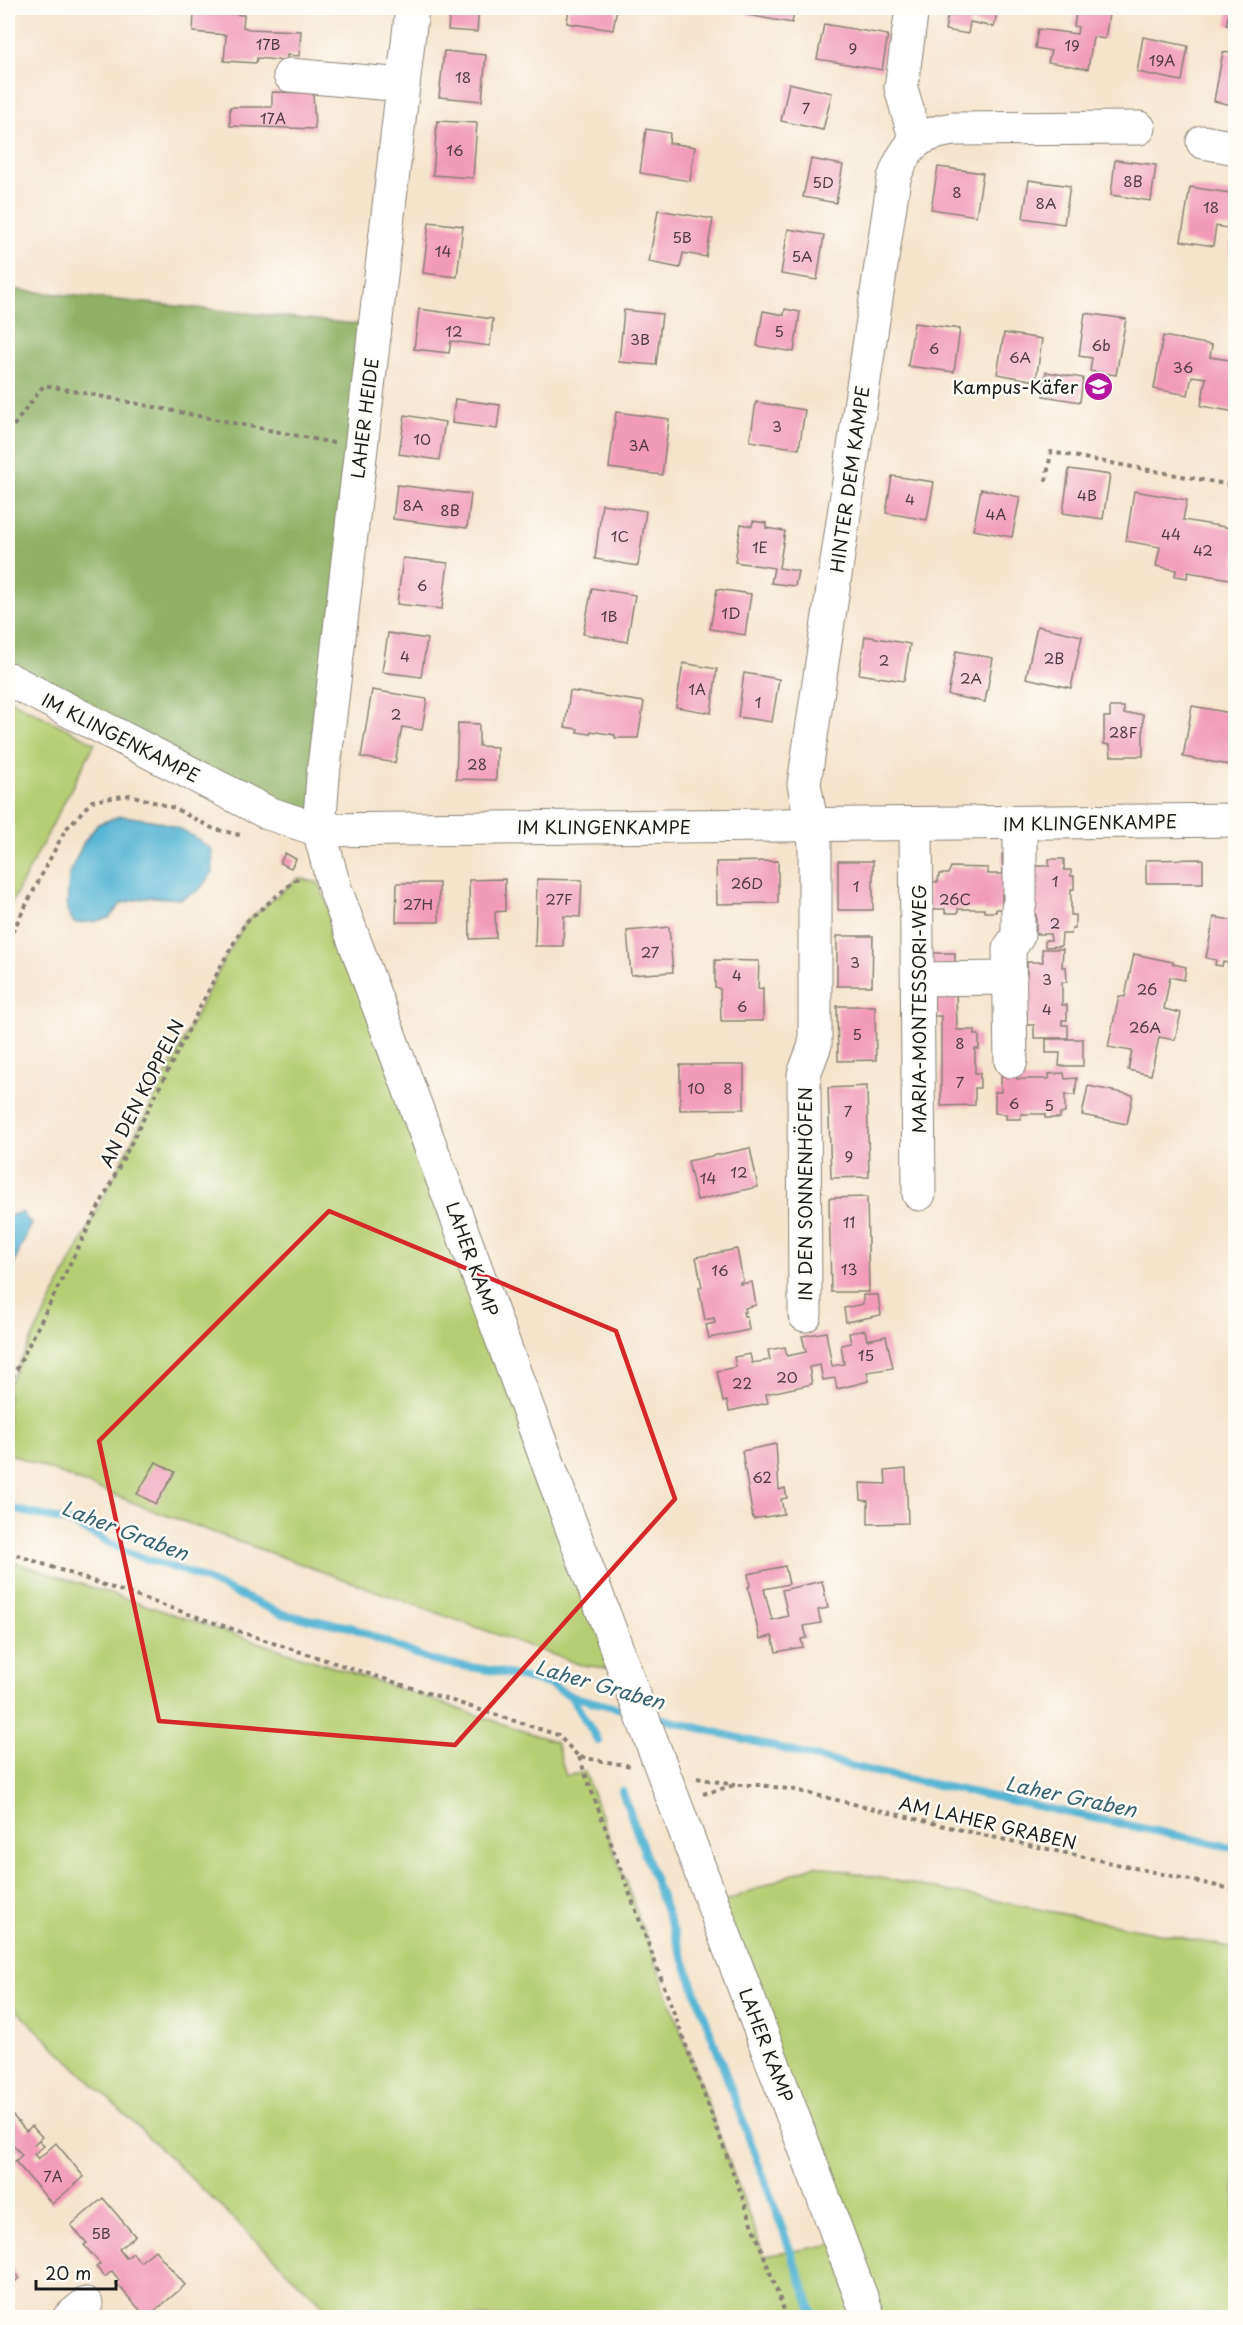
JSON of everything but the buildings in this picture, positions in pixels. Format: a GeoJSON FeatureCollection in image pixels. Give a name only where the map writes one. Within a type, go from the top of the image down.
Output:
{"type":"FeatureCollection","features":[{"type":"Feature","properties":{"kind":"street","name":"LAHER HEIDE"},"geometry":{"type":"LineString","coordinates":[[319,830],[323,776],[412,8]]}},
{"type":"Feature","properties":{"kind":"street"},"geometry":{"type":"LineString","coordinates":[[912,8],[902,88],[916,141],[934,133],[953,129],[1139,128]]}},
{"type":"Feature","properties":{"kind":"street"},"geometry":{"type":"LineString","coordinates":[[290,75],[403,85]]}},
{"type":"Feature","properties":{"kind":"street","name":"HINTER DEM KAMPE"},"geometry":{"type":"LineString","coordinates":[[811,824],[804,784],[894,178],[902,156],[916,141]]}},
{"type":"Feature","properties":{"kind":"street"},"geometry":{"type":"LineString","coordinates":[[1203,142],[1236,148]]}},
{"type":"Feature","properties":{"kind":"street","name":"IM KLINGENKAMPE"},"geometry":{"type":"LineString","coordinates":[[8,679],[268,813],[319,830],[1236,820]]}},
{"type":"Feature","properties":{"kind":"street"},"geometry":{"type":"LineString","coordinates":[[1011,1061],[1009,949],[1018,936],[1020,823]]}},
{"type":"Feature","properties":{"kind":"street","name":"IN DEN SONNENHÖFEN"},"geometry":{"type":"LineString","coordinates":[[805,1315],[804,1074],[814,1045],[815,844],[811,824]]}},
{"type":"Feature","properties":{"kind":"street","name":"MARIA-MONTESSORI-WEG"},"geometry":{"type":"LineString","coordinates":[[916,824],[919,1194]]}},
{"type":"Feature","properties":{"kind":"street","name":"LAHER KAMP"},"geometry":{"type":"LineString","coordinates":[[319,830],[338,897],[631,1687],[869,2318]]}},
{"type":"Feature","properties":{"kind":"street"},"geometry":{"type":"LineString","coordinates":[[918,979],[1010,978]]}},
{"type":"Feature","properties":{"kind":"path"},"geometry":{"type":"LineString","coordinates":[[8,433],[44,385],[361,448]]}},
{"type":"Feature","properties":{"kind":"path"},"geometry":{"type":"LineString","coordinates":[[1046,481],[1051,452],[1236,486]]}},
{"type":"Feature","properties":{"kind":"path"},"geometry":{"type":"LineString","coordinates":[[8,940],[65,830],[92,801],[130,795],[174,808],[214,830],[240,835]]}},
{"type":"Feature","properties":{"kind":"path","name":"AN DEN KOPPELN"},"geometry":{"type":"LineString","coordinates":[[8,1386],[223,962],[246,922],[298,878],[319,830]]}},
{"type":"Feature","properties":{"kind":"path"},"geometry":{"type":"LineString","coordinates":[[8,1552],[268,1641],[558,1735],[579,1756],[787,2318]]}},
{"type":"Feature","properties":{"kind":"path"},"geometry":{"type":"LineString","coordinates":[[579,1756],[660,1759]]}},
{"type":"Feature","properties":{"kind":"path","name":"AM LAHER GRABEN"},"geometry":{"type":"LineString","coordinates":[[735,1785],[760,1785],[795,1790],[975,1833],[1236,1890]]}},
{"type":"Feature","properties":{"kind":"highlighted area"},"geometry":{"type":"Polygon","coordinates":[[[329,1211],[616,1331],[675,1499],[455,1745],[159,1721],[99,1441],[329,1211]]]}},
{"type":"Feature","properties":{"kind":"green space"},"geometry":{"type":"Polygon","coordinates":[[[8,289],[375,326],[319,830],[8,668],[8,289]]]}},
{"type":"Feature","properties":{"kind":"green space"},"geometry":{"type":"Polygon","coordinates":[[[8,699],[95,743],[8,910],[8,699]]]}},
{"type":"Feature","properties":{"kind":"green space"},"geometry":{"type":"Polygon","coordinates":[[[298,878],[319,883],[616,1669],[581,1665],[157,1512],[8,1453],[8,1386],[223,962],[246,922],[298,878]]]}},
{"type":"Feature","properties":{"kind":"green space"},"geometry":{"type":"Polygon","coordinates":[[[8,1560],[556,1742],[566,1776],[585,1772],[764,2256],[840,2243],[714,1906],[815,1865],[1235,1948],[1235,2317],[335,2317],[8,2002],[8,1560]]]}},
{"type":"Feature","properties":{"kind":"water"},"geometry":{"type":"Polygon","coordinates":[[[120,816],[158,821],[189,834],[212,850],[213,872],[199,890],[181,899],[150,897],[122,903],[109,918],[74,923],[67,910],[69,874],[84,842],[98,824],[120,816]]]}},
{"type":"Feature","properties":{"kind":"water"},"geometry":{"type":"Polygon","coordinates":[[[22,1212],[31,1224],[8,1277],[8,1216],[22,1212]]]}},
{"type":"Feature","properties":{"kind":"waterway","name":"Laher Graben"},"geometry":{"type":"LineString","coordinates":[[8,1508],[69,1522],[131,1554],[190,1573],[282,1614],[350,1627],[432,1661],[495,1671],[549,1684],[571,1696],[632,1712]]}},
{"type":"Feature","properties":{"kind":"waterway"},"geometry":{"type":"LineString","coordinates":[[571,1696],[598,1741]]}},
{"type":"Feature","properties":{"kind":"waterway","name":"Laher Graben"},"geometry":{"type":"LineString","coordinates":[[651,1716],[875,1772],[1236,1848]]}},
{"type":"Feature","properties":{"kind":"waterway"},"geometry":{"type":"LineString","coordinates":[[622,1791],[815,2318]]}},
{"type":"Feature","properties":{"kind":"place","name":"Kampus-Käfer"},"geometry":{"type":"Point","coordinates":[1099,386]}}]}
